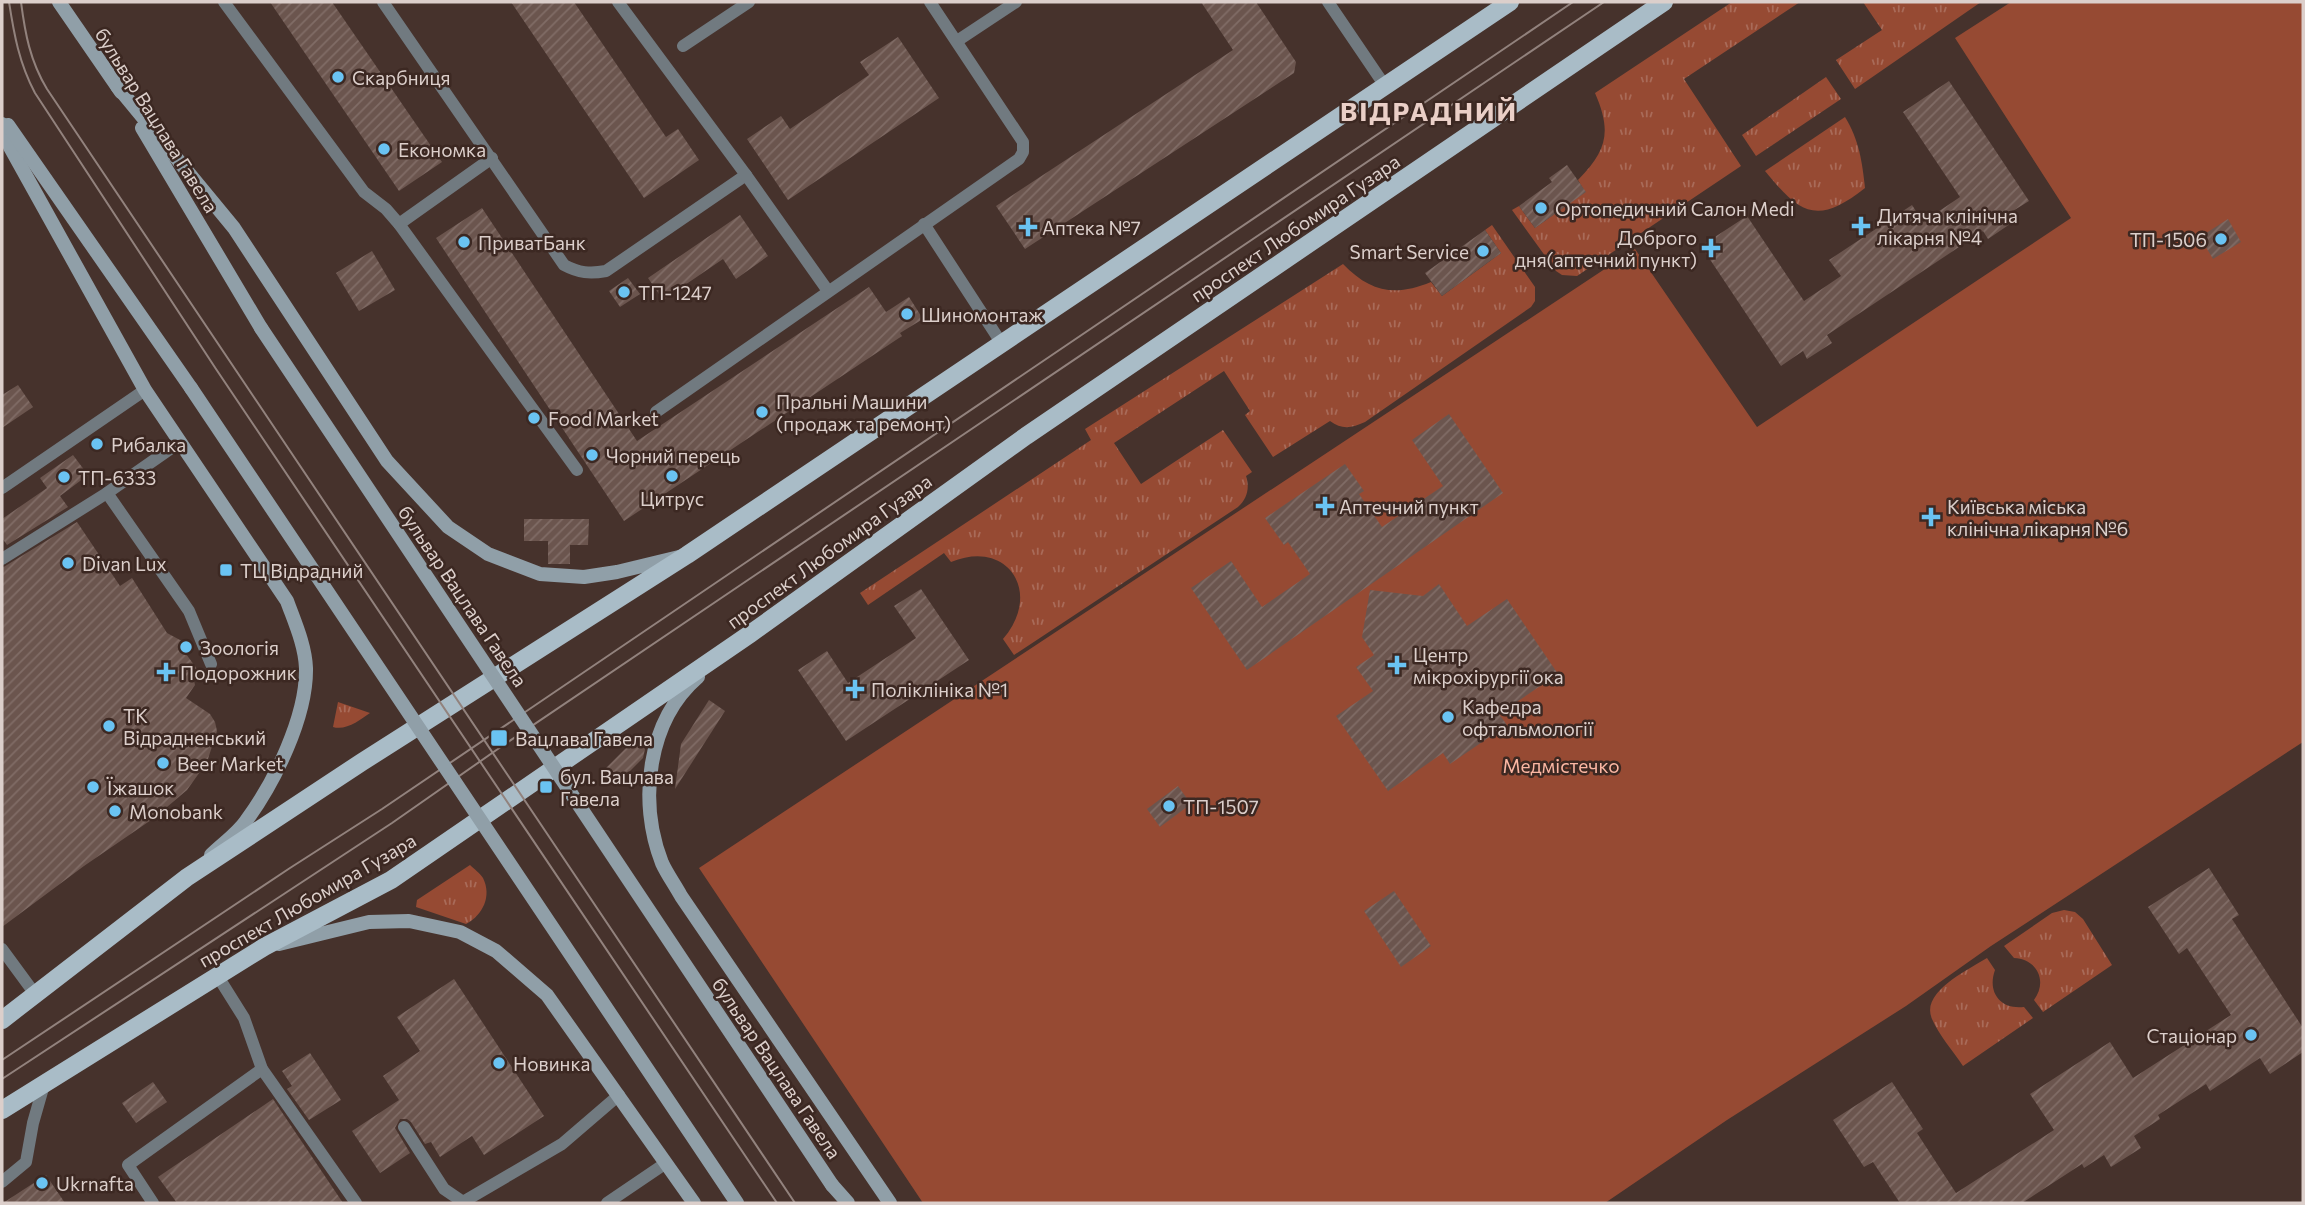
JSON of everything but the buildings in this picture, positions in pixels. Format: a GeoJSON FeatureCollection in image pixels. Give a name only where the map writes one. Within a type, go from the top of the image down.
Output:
{"type":"FeatureCollection","features":[{"type":"Feature","properties":{"kind":"main road","name":"бульвар Вацлава Гавела"},"geometry":{"type":"LineString","coordinates":[[59,2],[117,86],[261,328],[832,1185],[848,1203]]}},
{"type":"Feature","properties":{"kind":"main road"},"geometry":{"type":"LineString","coordinates":[[2,1020],[186,878],[320,789],[687,555],[1510,2]]}},
{"type":"Feature","properties":{"kind":"main road","name":"проспект Любомира Гузара"},"geometry":{"type":"LineString","coordinates":[[2,1110],[264,947],[391,880],[750,634],[1037,428],[1664,2]]}},
{"type":"Feature","properties":{"kind":"main road"},"geometry":{"type":"LineString","coordinates":[[117,86],[234,228],[387,461],[448,527],[488,554],[540,574],[584,577],[687,555]]}},
{"type":"Feature","properties":{"kind":"main road"},"geometry":{"type":"LineString","coordinates":[[2,116],[191,388],[737,1203]]}},
{"type":"Feature","properties":{"kind":"main road"},"geometry":{"type":"LineString","coordinates":[[2,124],[10,147],[145,390],[287,601],[299,634],[306,669],[299,710],[288,747],[272,780],[244,824],[186,878]]}},
{"type":"Feature","properties":{"kind":"main road"},"geometry":{"type":"LineString","coordinates":[[750,634],[685,689],[671,709],[659,735],[651,769],[648,800],[654,836],[663,864],[681,896],[890,1203]]}},
{"type":"Feature","properties":{"kind":"main road"},"geometry":{"type":"LineString","coordinates":[[264,947],[369,922],[409,921],[470,935],[496,951],[547,995],[694,1203]]}},
{"type":"Feature","properties":{"kind":"lane"},"geometry":{"type":"LineString","coordinates":[[224,2],[364,191],[399,224],[577,470]]}},
{"type":"Feature","properties":{"kind":"lane"},"geometry":{"type":"LineString","coordinates":[[383,2],[564,265],[576,272],[592,274],[606,271],[746,175]]}},
{"type":"Feature","properties":{"kind":"lane"},"geometry":{"type":"LineString","coordinates":[[618,2],[828,291]]}},
{"type":"Feature","properties":{"kind":"lane"},"geometry":{"type":"LineString","coordinates":[[683,46],[749,2]]}},
{"type":"Feature","properties":{"kind":"lane"},"geometry":{"type":"LineString","coordinates":[[656,412],[1019,159],[1024,148],[1023,142],[930,2]]}},
{"type":"Feature","properties":{"kind":"lane"},"geometry":{"type":"LineString","coordinates":[[957,41],[1016,2]]}},
{"type":"Feature","properties":{"kind":"lane"},"geometry":{"type":"LineString","coordinates":[[1328,2],[1385,86]]}},
{"type":"Feature","properties":{"kind":"lane"},"geometry":{"type":"LineString","coordinates":[[399,224],[492,158]]}},
{"type":"Feature","properties":{"kind":"lane"},"geometry":{"type":"LineString","coordinates":[[924,225],[1002,344]]}},
{"type":"Feature","properties":{"kind":"lane"},"geometry":{"type":"LineString","coordinates":[[2,488],[145,390]]}},
{"type":"Feature","properties":{"kind":"lane"},"geometry":{"type":"LineString","coordinates":[[2,559],[107,494],[180,442]]}},
{"type":"Feature","properties":{"kind":"lane"},"geometry":{"type":"LineString","coordinates":[[107,494],[189,611],[211,664]]}},
{"type":"Feature","properties":{"kind":"lane"},"geometry":{"type":"LineString","coordinates":[[2,948],[35,994]]}},
{"type":"Feature","properties":{"kind":"lane"},"geometry":{"type":"LineString","coordinates":[[218,975],[244,1018],[262,1069],[356,1203]]}},
{"type":"Feature","properties":{"kind":"lane"},"geometry":{"type":"LineString","coordinates":[[153,1203],[128,1165],[262,1069]]}},
{"type":"Feature","properties":{"kind":"lane"},"geometry":{"type":"LineString","coordinates":[[2,1182],[26,1162],[45,1081]]}},
{"type":"Feature","properties":{"kind":"lane"},"geometry":{"type":"LineString","coordinates":[[404,1127],[444,1189],[464,1202],[562,1144],[620,1095]]}},
{"type":"Feature","properties":{"kind":"lane"},"geometry":{"type":"LineString","coordinates":[[607,1203],[666,1163]]}},
{"type":"Feature","properties":{"kind":"green space"},"geometry":{"type":"Polygon","coordinates":[[[1732,2],[1800,2],[1684,79],[1741,166],[1577,276],[1562,275],[1556,271],[1512,210],[1519,206],[1535,228],[1585,192],[1578,180],[1601,150],[1604,140],[1604,119],[1595,93],[1732,2]]]}},
{"type":"Feature","properties":{"kind":"green space"},"geometry":{"type":"Polygon","coordinates":[[[1863,2],[1981,2],[1855,89],[1836,60],[1882,30],[1863,2]]]}},
{"type":"Feature","properties":{"kind":"green space","name":"Медмістечко"},"geometry":{"type":"Polygon","coordinates":[[[2011,2],[2303,2],[2303,742],[1605,1203],[923,1203],[699,868],[1635,249],[1757,427],[2071,218],[1955,38],[2011,2]]]}},
{"type":"Feature","properties":{"kind":"green space"},"geometry":{"type":"Polygon","coordinates":[[[1826,77],[1841,99],[1756,156],[1742,135],[1826,77]]]}},
{"type":"Feature","properties":{"kind":"green space"},"geometry":{"type":"Polygon","coordinates":[[[1845,117],[1859,151],[1865,188],[1834,207],[1821,211],[1810,210],[1789,197],[1765,171],[1845,117]]]}},
{"type":"Feature","properties":{"kind":"green space"},"geometry":{"type":"Polygon","coordinates":[[[1492,225],[1535,287],[1535,301],[1531,307],[1365,422],[1347,427],[1330,421],[1273,457],[1245,415],[1250,411],[1224,371],[1114,443],[1141,484],[1223,430],[1252,472],[1246,476],[1246,497],[1238,507],[1014,655],[1003,639],[1015,622],[1020,604],[1019,588],[1013,574],[1003,564],[989,557],[971,557],[951,562],[944,553],[868,605],[860,593],[1091,440],[1085,429],[1343,264],[1373,286],[1394,290],[1418,287],[1431,282],[1442,296],[1501,253],[1485,230],[1492,225]]]}},
{"type":"Feature","properties":{"kind":"green space"},"geometry":{"type":"Polygon","coordinates":[[[338,702],[370,713],[348,726],[333,727],[338,702]]]}},
{"type":"Feature","properties":{"kind":"green space"},"geometry":{"type":"Polygon","coordinates":[[[470,865],[483,878],[487,892],[481,910],[472,920],[466,924],[416,907],[417,900],[470,865]]]}},
{"type":"Feature","properties":{"kind":"green space"},"geometry":{"type":"Polygon","coordinates":[[[2064,910],[2075,912],[2083,919],[2112,965],[2043,1012],[2034,1000],[2040,986],[2038,972],[2029,962],[2014,958],[2004,946],[2052,913],[2064,910]]]}},
{"type":"Feature","properties":{"kind":"green space"},"geometry":{"type":"Polygon","coordinates":[[[1987,958],[1995,970],[1993,985],[1997,998],[2008,1006],[2024,1007],[2033,1018],[1963,1066],[1935,1025],[1930,1009],[1939,991],[1958,975],[1987,958]]]}},
{"type":"Feature","properties":{"kind":"tram line"},"geometry":{"type":"LineString","coordinates":[[9,2],[21,59],[35,93],[216,369],[777,1203]]}},
{"type":"Feature","properties":{"kind":"tram line"},"geometry":{"type":"LineString","coordinates":[[21,2],[29,47],[47,89],[795,1203]]}},
{"type":"Feature","properties":{"kind":"tram line"},"geometry":{"type":"LineString","coordinates":[[2,1060],[382,809],[1573,2]]}},
{"type":"Feature","properties":{"kind":"tram line"},"geometry":{"type":"LineString","coordinates":[[2,1079],[392,823],[1604,2]]}},
{"type":"Feature","properties":{"kind":"place","name":"Скарбниця"},"geometry":{"type":"Point","coordinates":[338,77]}},
{"type":"Feature","properties":{"kind":"place","name":"Економка"},"geometry":{"type":"Point","coordinates":[384,149]}},
{"type":"Feature","properties":{"kind":"place","name":"Ортопедичний Салон Medi"},"geometry":{"type":"Point","coordinates":[1541,208]}},
{"type":"Feature","properties":{"kind":"place","name":"Дитяча клінічна лікарня №4"},"geometry":{"type":"Point","coordinates":[1861,226]}},
{"type":"Feature","properties":{"kind":"place","name":"Аптека №7"},"geometry":{"type":"Point","coordinates":[1028,227]}},
{"type":"Feature","properties":{"kind":"place","name":"ТП-1506"},"geometry":{"type":"Point","coordinates":[2221,239]}},
{"type":"Feature","properties":{"kind":"place","name":"ПриватБанк"},"geometry":{"type":"Point","coordinates":[464,242]}},
{"type":"Feature","properties":{"kind":"place","name":"Доброго дня(аптечний пункт)"},"geometry":{"type":"Point","coordinates":[1711,248]}},
{"type":"Feature","properties":{"kind":"place","name":"Smart Service"},"geometry":{"type":"Point","coordinates":[1483,251]}},
{"type":"Feature","properties":{"kind":"place","name":"ТП-1247"},"geometry":{"type":"Point","coordinates":[624,292]}},
{"type":"Feature","properties":{"kind":"place","name":"Шиномонтаж"},"geometry":{"type":"Point","coordinates":[907,314]}},
{"type":"Feature","properties":{"kind":"place","name":"Пральні Машини (продаж та ремонт)"},"geometry":{"type":"Point","coordinates":[762,412]}},
{"type":"Feature","properties":{"kind":"place","name":"Food Market"},"geometry":{"type":"Point","coordinates":[534,418]}},
{"type":"Feature","properties":{"kind":"place","name":"Рибалка"},"geometry":{"type":"Point","coordinates":[97,444]}},
{"type":"Feature","properties":{"kind":"place","name":"Чорний перець"},"geometry":{"type":"Point","coordinates":[592,455]}},
{"type":"Feature","properties":{"kind":"place","name":"Цитрус"},"geometry":{"type":"Point","coordinates":[672,476]}},
{"type":"Feature","properties":{"kind":"place","name":"ТП-6333"},"geometry":{"type":"Point","coordinates":[64,477]}},
{"type":"Feature","properties":{"kind":"place","name":"Аптечний пункт"},"geometry":{"type":"Point","coordinates":[1325,506]}},
{"type":"Feature","properties":{"kind":"place","name":"Київська міська клінічна лікарня №6"},"geometry":{"type":"Point","coordinates":[1931,517]}},
{"type":"Feature","properties":{"kind":"place","name":"Divan Lux"},"geometry":{"type":"Point","coordinates":[68,563]}},
{"type":"Feature","properties":{"kind":"place","name":"ТЦ Відрадний"},"geometry":{"type":"Point","coordinates":[226,570]}},
{"type":"Feature","properties":{"kind":"place","name":"Зоологія"},"geometry":{"type":"Point","coordinates":[186,647]}},
{"type":"Feature","properties":{"kind":"place","name":"Центр мікрохірургії ока"},"geometry":{"type":"Point","coordinates":[1397,665]}},
{"type":"Feature","properties":{"kind":"place","name":"Подорожник"},"geometry":{"type":"Point","coordinates":[166,672]}},
{"type":"Feature","properties":{"kind":"place","name":"Поліклініка №1"},"geometry":{"type":"Point","coordinates":[855,689]}},
{"type":"Feature","properties":{"kind":"place","name":"Кафедра офтальмології"},"geometry":{"type":"Point","coordinates":[1448,717]}},
{"type":"Feature","properties":{"kind":"place","name":"ТК Відрадненський"},"geometry":{"type":"Point","coordinates":[109,726]}},
{"type":"Feature","properties":{"kind":"place","name":"Вацлава Гавела"},"geometry":{"type":"Point","coordinates":[499,738]}},
{"type":"Feature","properties":{"kind":"place","name":"Beer Market"},"geometry":{"type":"Point","coordinates":[163,763]}},
{"type":"Feature","properties":{"kind":"place","name":"Їжашок"},"geometry":{"type":"Point","coordinates":[93,787]}},
{"type":"Feature","properties":{"kind":"place","name":"бул. Вацлава Гавела"},"geometry":{"type":"Point","coordinates":[546,787]}},
{"type":"Feature","properties":{"kind":"place","name":"ТП-1507"},"geometry":{"type":"Point","coordinates":[1169,806]}},
{"type":"Feature","properties":{"kind":"place","name":"Monobank"},"geometry":{"type":"Point","coordinates":[115,811]}},
{"type":"Feature","properties":{"kind":"place","name":"Стаціонар"},"geometry":{"type":"Point","coordinates":[2251,1035]}},
{"type":"Feature","properties":{"kind":"place","name":"Новинка"},"geometry":{"type":"Point","coordinates":[499,1063]}},
{"type":"Feature","properties":{"kind":"place","name":"Ukrnafta"},"geometry":{"type":"Point","coordinates":[42,1183]}},
{"type":"Feature","properties":{"kind":"district","name":"ВІДРАДНИЙ"},"geometry":{"type":"Point","coordinates":[1429,110]}}]}
